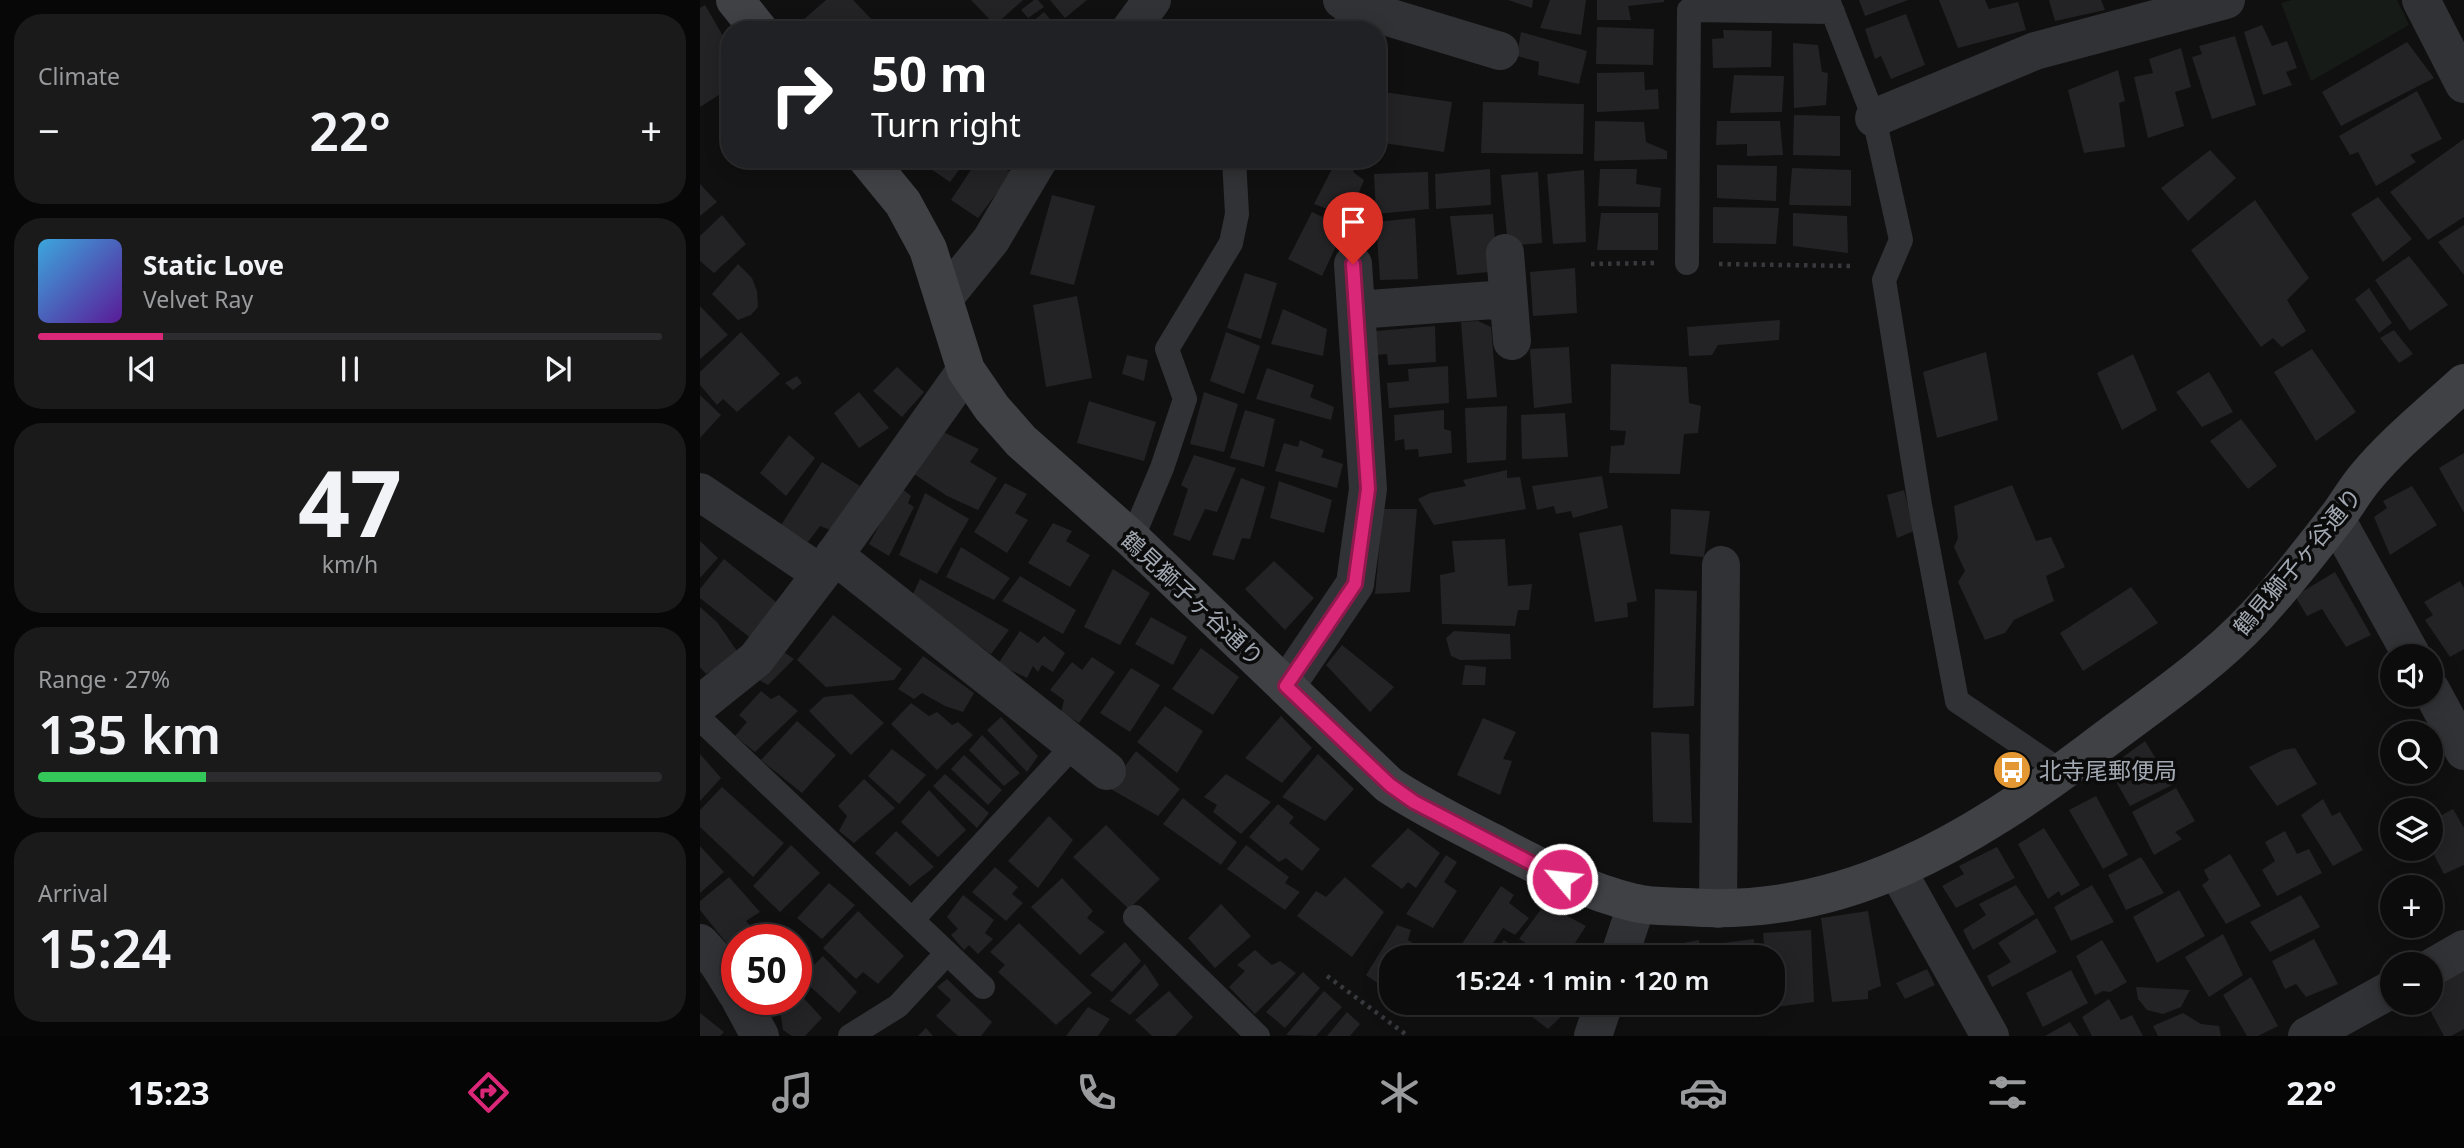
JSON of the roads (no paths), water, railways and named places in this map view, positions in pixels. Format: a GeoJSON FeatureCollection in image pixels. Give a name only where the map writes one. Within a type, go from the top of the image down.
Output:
{"type":"FeatureCollection","features":[{"type":"Feature","properties":{"kind":"main road"},"geometry":{"type":"LineString","coordinates":[[735,0],[752,21]]}},
{"type":"Feature","properties":{"kind":"main road","name":"鶴見獅子ヶ谷通り"},"geometry":{"type":"LineString","coordinates":[[874,168],[903,203],[928,249],[966,370],[992,408],[1021,442],[1132,539],[1390,785],[1414,802],[1562,879],[1637,903],[1718,909],[1769,906],[1820,896],[1897,870],[1981,827],[2062,772],[2221,650],[2258,614],[2336,519],[2365,478],[2399,441],[2464,383]]}},
{"type":"Feature","properties":{"kind":"street"},"geometry":{"type":"LineString","coordinates":[[1137,21],[1152,0]]}},
{"type":"Feature","properties":{"kind":"street"},"geometry":{"type":"LineString","coordinates":[[1874,118],[2035,51],[2226,0]]}},
{"type":"Feature","properties":{"kind":"street"},"geometry":{"type":"LineString","coordinates":[[2421,0],[2464,84]]}},
{"type":"Feature","properties":{"kind":"street"},"geometry":{"type":"LineString","coordinates":[[1346,12],[1382,21]]}},
{"type":"Feature","properties":{"kind":"street"},"geometry":{"type":"LineString","coordinates":[[1386,22],[1500,51]]}},
{"type":"Feature","properties":{"kind":"street"},"geometry":{"type":"LineString","coordinates":[[944,298],[991,240],[1034,168]]}},
{"type":"Feature","properties":{"kind":"street"},"geometry":{"type":"LineString","coordinates":[[1505,253],[1512,341]]}},
{"type":"Feature","properties":{"kind":"street"},"geometry":{"type":"LineString","coordinates":[[1286,686],[1355,584],[1368,489],[1353,264]]}},
{"type":"Feature","properties":{"kind":"street"},"geometry":{"type":"LineString","coordinates":[[1356,310],[1507,299]]}},
{"type":"Feature","properties":{"kind":"street"},"geometry":{"type":"LineString","coordinates":[[700,704],[756,659],[966,370]]}},
{"type":"Feature","properties":{"kind":"street"},"geometry":{"type":"LineString","coordinates":[[700,492],[827,564],[1107,771]]}},
{"type":"Feature","properties":{"kind":"street"},"geometry":{"type":"LineString","coordinates":[[2336,519],[2405,644]]}},
{"type":"Feature","properties":{"kind":"street"},"geometry":{"type":"LineString","coordinates":[[1718,909],[1721,565]]}},
{"type":"Feature","properties":{"kind":"street"},"geometry":{"type":"LineString","coordinates":[[2440,707],[2464,751]]}},
{"type":"Feature","properties":{"kind":"street"},"geometry":{"type":"LineString","coordinates":[[1897,870],[1990,1036]]}},
{"type":"Feature","properties":{"kind":"street"},"geometry":{"type":"LineString","coordinates":[[1623,945],[1637,903]]}},
{"type":"Feature","properties":{"kind":"street"},"geometry":{"type":"LineString","coordinates":[[700,943],[721,968]]}},
{"type":"Feature","properties":{"kind":"street"},"geometry":{"type":"LineString","coordinates":[[2443,961],[2464,949]]}},
{"type":"Feature","properties":{"kind":"street"},"geometry":{"type":"LineString","coordinates":[[2307,1036],[2380,996]]}},
{"type":"Feature","properties":{"kind":"street"},"geometry":{"type":"LineString","coordinates":[[749,1015],[760,1036]]}},
{"type":"Feature","properties":{"kind":"street"},"geometry":{"type":"LineString","coordinates":[[1593,1036],[1600,1015]]}},
{"type":"Feature","properties":{"kind":"lane"},"geometry":{"type":"LineString","coordinates":[[1686,263],[1689,9],[1830,6],[1874,118],[1901,240],[1884,280],[1920,505],[1956,701],[2062,772]]}},
{"type":"Feature","properties":{"kind":"lane"},"geometry":{"type":"LineString","coordinates":[[1132,539],[1162,468],[1185,399],[1167,349],[1231,243],[1237,214],[1234,168]]}},
{"type":"Feature","properties":{"kind":"lane"},"geometry":{"type":"LineString","coordinates":[[700,719],[983,987]]}},
{"type":"Feature","properties":{"kind":"lane"},"geometry":{"type":"LineString","coordinates":[[912,920],[1074,745]]}},
{"type":"Feature","properties":{"kind":"lane"},"geometry":{"type":"LineString","coordinates":[[1135,917],[1258,1036]]}},
{"type":"Feature","properties":{"kind":"lane"},"geometry":{"type":"LineString","coordinates":[[850,1036],[898,1006],[947,953]]}},
{"type":"Feature","properties":{"kind":"place","name":"北寺尾郵便局"},"geometry":{"type":"Point","coordinates":[2012,770]}}]}
